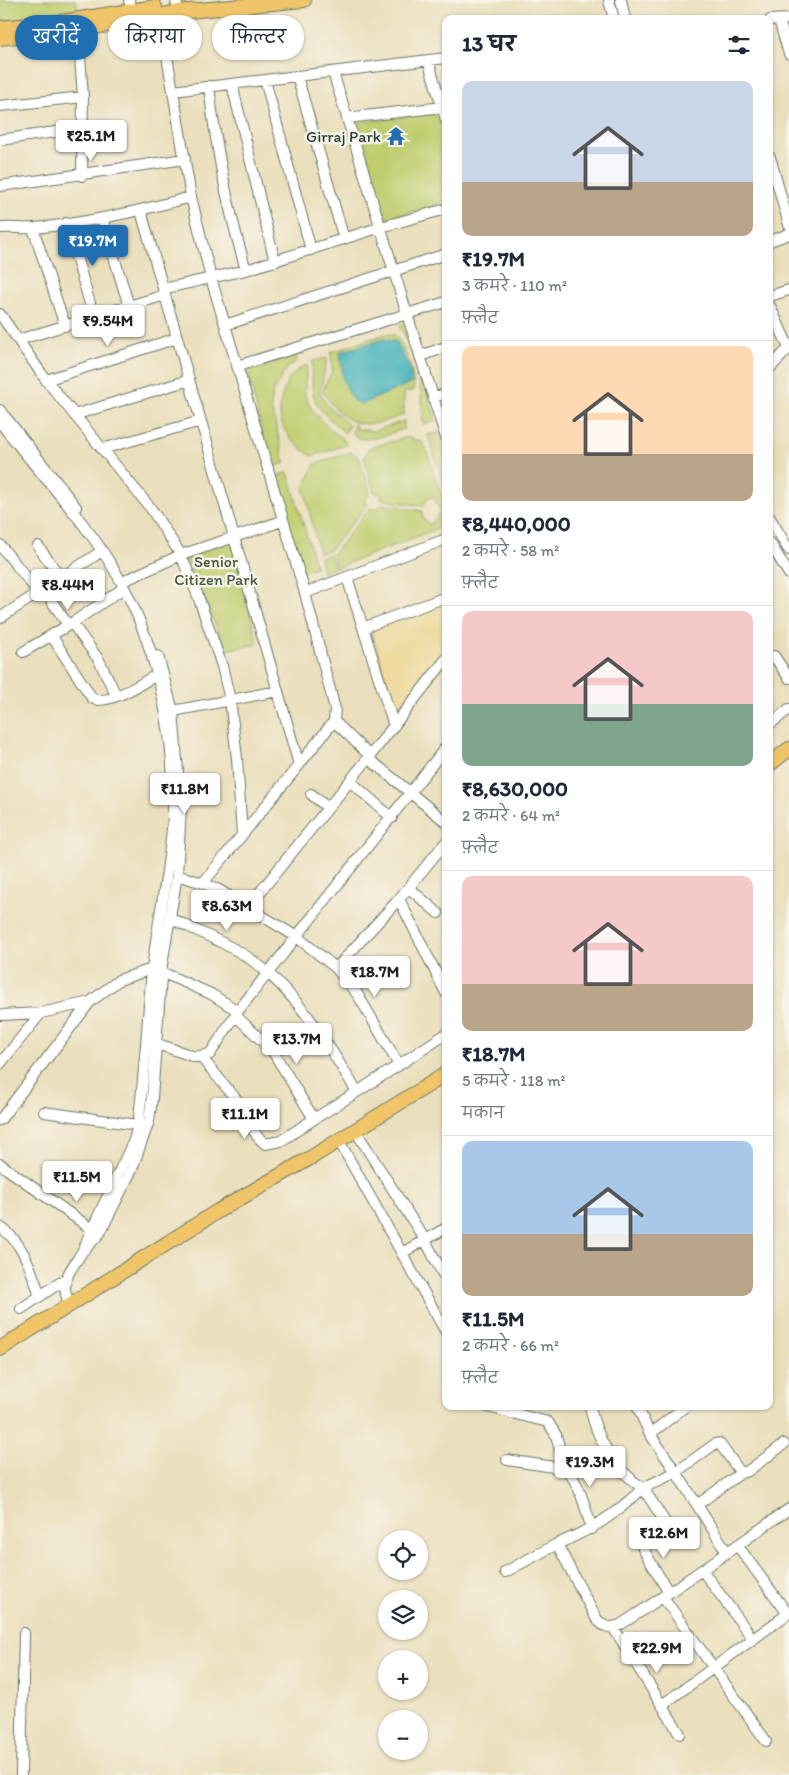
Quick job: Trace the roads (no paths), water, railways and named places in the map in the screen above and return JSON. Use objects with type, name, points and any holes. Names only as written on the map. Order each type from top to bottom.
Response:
[{"type":"main road","points":[[0,28],[151,10],[206,0]]},
{"type":"main road","points":[[177,5],[304,0]]},
{"type":"main road","points":[[98,22],[132,11]]},
{"type":"main road","points":[[0,38],[15,36]]},
{"type":"main road","points":[[773,762],[789,749]]},
{"type":"main road","points":[[0,1349],[218,1211],[339,1141],[442,1076]]},
{"type":"street","points":[[609,0],[613,15]]},
{"type":"street","points":[[621,0],[624,15]]},
{"type":"street","points":[[151,10],[173,91],[191,197],[211,278],[305,593],[335,709],[334,721],[203,883]]},
{"type":"street","points":[[779,20],[789,54]]},
{"type":"street","points":[[173,91],[442,58]]},
{"type":"street","points":[[80,60],[83,97],[82,176]]},
{"type":"street","points":[[347,118],[442,108],[428,60]]},
{"type":"street","points":[[333,72],[442,425]]},
{"type":"street","points":[[296,76],[344,239]]},
{"type":"street","points":[[265,80],[311,250]]},
{"type":"street","points":[[232,84],[275,262]]},
{"type":"street","points":[[209,86],[214,131],[228,208],[246,270]]},
{"type":"street","points":[[0,106],[83,97]]},
{"type":"street","points":[[0,140],[83,128]]},
{"type":"street","points":[[0,186],[82,176],[185,159]]},
{"type":"street","points":[[773,168],[789,225]]},
{"type":"street","points":[[0,228],[34,228],[102,218],[191,197]]},
{"type":"street","points":[[141,210],[299,765]]},
{"type":"street","points":[[18,340],[129,306],[164,292],[275,262],[381,227],[442,210]]},
{"type":"street","points":[[102,218],[129,306]]},
{"type":"street","points":[[66,223],[94,317]]},
{"type":"street","points":[[34,228],[65,326]]},
{"type":"street","points":[[773,240],[789,234]]},
{"type":"street","points":[[225,325],[442,255]]},
{"type":"street","points":[[773,295],[789,290]]},
{"type":"street","points":[[237,366],[442,303]]},
{"type":"street","points":[[773,313],[789,348],[773,365]]},
{"type":"street","points":[[0,314],[46,380],[152,510],[181,555],[211,629],[230,700],[237,758],[242,835]]},
{"type":"street","points":[[0,334],[11,330]]},
{"type":"street","points":[[46,380],[177,338]]},
{"type":"street","points":[[420,356],[442,348]]},
{"type":"street","points":[[74,415],[189,380]]},
{"type":"street","points":[[433,397],[442,395]]},
{"type":"street","points":[[0,410],[105,545],[152,638],[173,711],[181,787],[177,876],[170,918],[157,971],[157,1043],[148,1121],[142,1145],[114,1207],[100,1234],[85,1249]]},
{"type":"street","points":[[102,449],[201,421]]},
{"type":"street","points":[[0,422],[102,550],[126,584],[146,638],[156,675],[173,780],[173,808],[157,971],[146,1040],[138,1125],[131,1148],[85,1249],[67,1278],[65,1285],[69,1306]]},
{"type":"street","points":[[23,652],[70,624],[126,584],[181,555],[282,521]]},
{"type":"street","points":[[773,523],[789,550]]},
{"type":"street","points":[[305,593],[442,541]]},
{"type":"street","points":[[0,545],[42,591],[99,660],[116,695]]},
{"type":"street","points":[[38,546],[61,578]]},
{"type":"street","points":[[773,547],[787,567]]},
{"type":"street","points":[[2,614],[42,591],[102,550]]},
{"type":"street","points":[[347,577],[394,726]]},
{"type":"street","points":[[363,628],[442,598]]},
{"type":"street","points":[[51,635],[92,698],[102,702],[156,675]]},
{"type":"street","points":[[773,658],[789,678]]},
{"type":"street","points":[[248,908],[442,664]]},
{"type":"street","points":[[173,711],[278,691]]},
{"type":"street","points":[[773,722],[789,709]]},
{"type":"street","points":[[334,721],[369,757],[410,794],[442,819]]},
{"type":"street","points":[[146,1040],[191,1056],[201,1057],[214,1050],[237,1014],[442,752]]},
{"type":"street","points":[[350,781],[392,818]]},
{"type":"street","points":[[311,794],[328,808]]},
{"type":"street","points":[[336,968],[409,888],[442,847]]},
{"type":"street","points":[[177,876],[203,883],[248,908],[297,937],[336,968],[362,1001],[399,1065]]},
{"type":"street","points":[[409,888],[438,913]]},
{"type":"street","points":[[399,899],[442,975]]},
{"type":"street","points":[[170,918],[239,953],[269,974],[315,1025],[357,1092]]},
{"type":"street","points":[[0,1120],[90,1002],[119,980],[141,971],[157,971],[211,994],[237,1014],[272,1050],[314,1119]]},
{"type":"street","points":[[0,1015],[41,1013],[90,1002]]},
{"type":"street","points":[[0,1064],[41,1013]]},
{"type":"street","points":[[201,1057],[236,1099],[257,1136],[265,1144],[281,1141],[442,1037]]},
{"type":"street","points":[[44,1112],[138,1125]]},
{"type":"street","points":[[355,1130],[442,1270]]},
{"type":"street","points":[[339,1141],[442,1325]]},
{"type":"street","points":[[0,1164],[93,1230]]},
{"type":"street","points":[[0,1227],[10,1234],[21,1248],[40,1296]]},
{"type":"street","points":[[402,1253],[442,1230]]},
{"type":"street","points":[[20,1309],[67,1278]]},
{"type":"street","points":[[522,1410],[544,1420],[552,1426],[563,1460],[561,1465]]},
{"type":"street","points":[[591,1410],[595,1427],[606,1450],[629,1479],[643,1488],[670,1528],[643,1548],[666,1595],[766,1741]]},
{"type":"street","points":[[639,1410],[650,1434],[728,1552]]},
{"type":"street","points":[[650,1434],[679,1410]]},
{"type":"street","points":[[505,1572],[557,1544],[592,1530],[626,1504],[643,1488],[676,1472],[719,1443],[741,1473]]},
{"type":"street","points":[[698,1504],[741,1473],[748,1471],[784,1444]]},
{"type":"street","points":[[507,1460],[554,1467],[561,1465]]},
{"type":"street","points":[[561,1465],[567,1470],[575,1483],[592,1530]]},
{"type":"street","points":[[613,1628],[666,1595],[789,1509]]},
{"type":"street","points":[[557,1544],[596,1618],[601,1624],[613,1628],[680,1734]]},
{"type":"street","points":[[662,1705],[788,1614],[737,1546]]},
{"type":"street","points":[[702,1570],[753,1639]]},
{"type":"street","points":[[21,1775],[24,1633]]},
{"type":"water","points":[[384,339],[397,342],[410,369],[412,383],[362,404],[353,401],[343,380],[340,352]]},
{"type":"place","name":"Girraj Park","points":[[396,136]]},
{"type":"park label","name":"Senior Citizen Park","points":[[216,570]]}]
